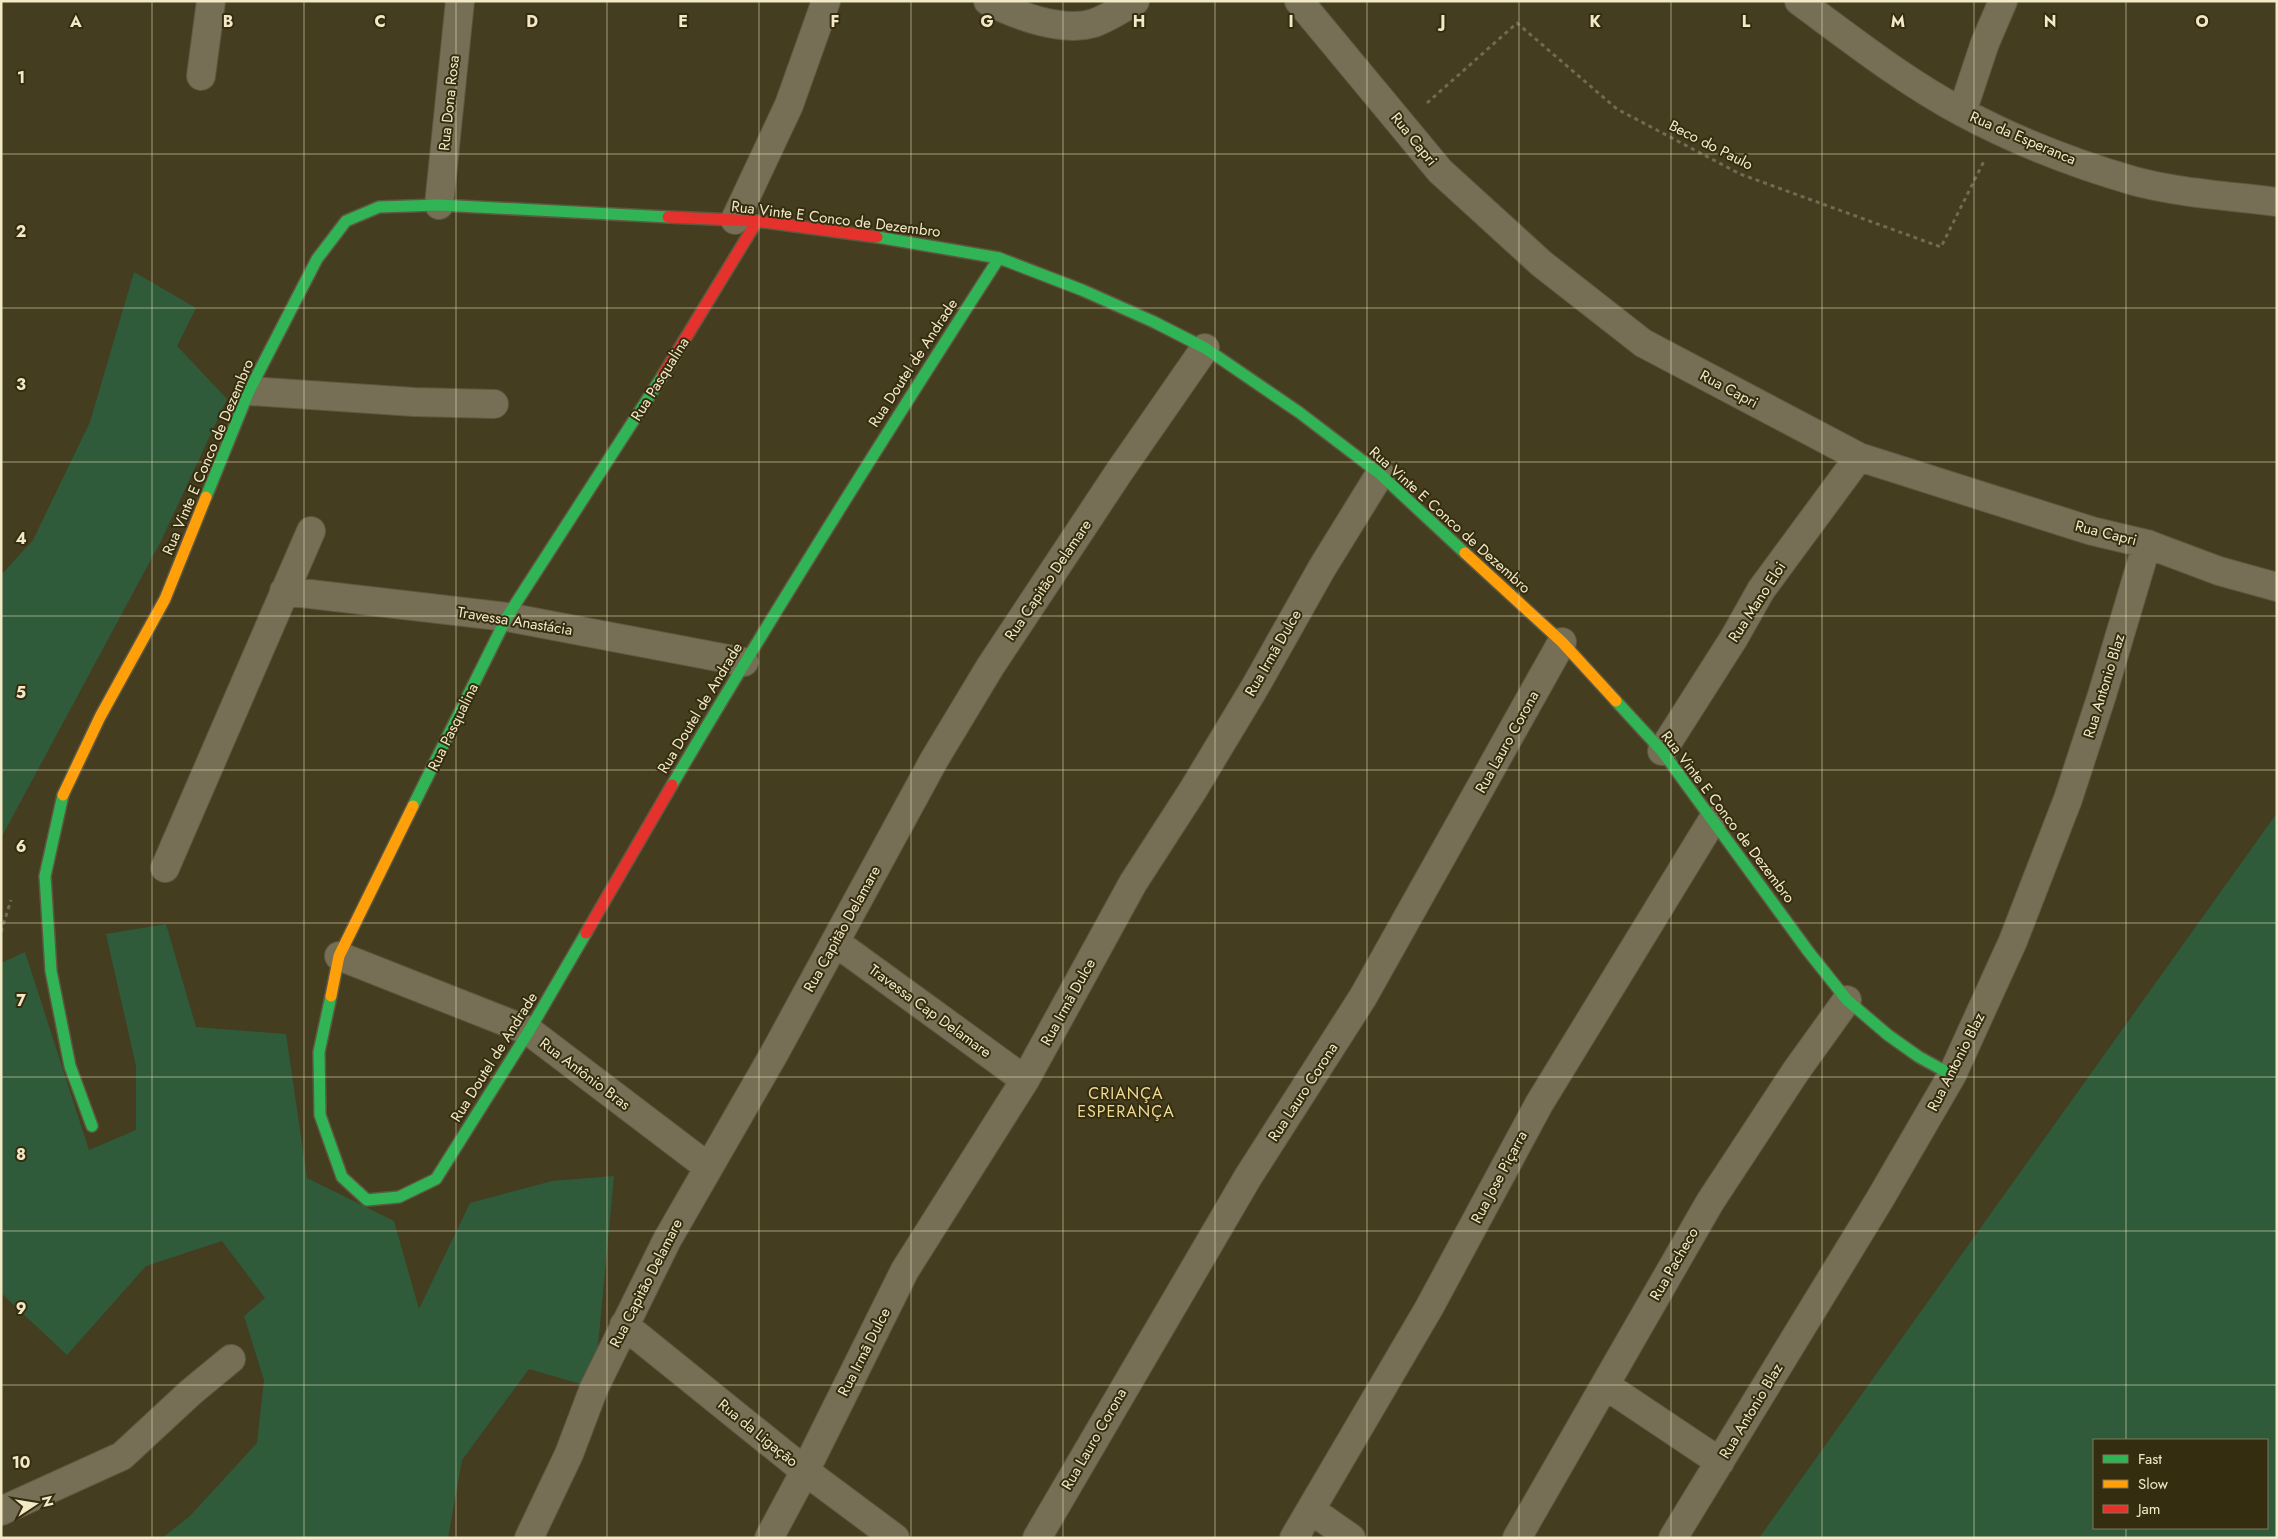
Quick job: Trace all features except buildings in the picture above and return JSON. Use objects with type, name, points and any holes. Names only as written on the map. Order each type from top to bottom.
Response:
[{"type":"street","points":[[200,76],[211,1]]},
{"type":"street","name":"Rua Dona Rosa","points":[[439,205],[460,1]]},
{"type":"street","name":"Rua Pasqualina","points":[[436,1179],[399,1198],[367,1200],[342,1177],[320,1116],[319,1052],[339,956],[507,617],[662,377],[746,221],[826,1]]},
{"type":"street","points":[[988,1],[1032,19],[1063,25],[1092,24],[1135,1]]},
{"type":"street","name":"Rua Capri","points":[[1299,1],[1440,170],[1542,264],[1643,343],[1858,457],[2092,531],[2147,544],[2219,571],[2277,587]]},
{"type":"street","name":"Rua da Esperanca","points":[[1799,1],[1875,57],[1962,112],[2052,154],[2136,181],[2207,194],[2277,202]]},
{"type":"street","points":[[1962,112],[1985,43],[2003,1]]},
{"type":"street","name":"Rua Vinte E Conco de Dezembro","points":[[92,1126],[70,1066],[52,971],[45,876],[61,800],[100,717],[165,599],[249,391],[317,259],[346,221],[380,207],[439,205],[746,221],[896,239],[999,258],[1082,290],[1154,322],[1204,348],[1300,413],[1380,474],[1562,642],[1662,751],[1808,951],[1847,1000],[1888,1035],[1920,1057],[1952,1075]]},
{"type":"street","name":"Rua Doutel de Andrade","points":[[436,1179],[529,1031],[744,662],[874,451],[999,258]]},
{"type":"street","name":"Rua Capitão Delamare","points":[[529,1538],[569,1454],[594,1388],[667,1240],[835,942],[934,760],[990,667],[1204,348]]},
{"type":"street","points":[[249,391],[414,402],[494,404]]},
{"type":"street","name":"Rua Mano Eloi","points":[[1662,751],[1734,638],[1762,590],[1858,457]]},
{"type":"street","name":"Rua Irmã Dulce","points":[[769,1538],[805,1471],[906,1270],[1025,1080],[1133,883],[1214,756],[1322,568],[1380,474]]},
{"type":"street","points":[[165,868],[311,531]]},
{"type":"street","name":"Rua Antonio Blaz","points":[[1672,1538],[1880,1199],[1952,1075],[2013,941],[2068,799],[2102,695],[2147,544]]},
{"type":"street","name":"Travessa Anastácia","points":[[284,590],[507,617],[744,662]]},
{"type":"street","name":"Rua Lauro Corona","points":[[1037,1538],[1248,1177],[1363,997],[1562,642]]},
{"type":"street","name":"Rua Jose Piçarra","points":[[1294,1538],[1428,1308],[1539,1104],[1712,821]]},
{"type":"street","name":"Travessa Cap Delamare","points":[[835,942],[1025,1080]]},
{"type":"street","name":"Rua Antônio Bras","points":[[339,956],[529,1031],[708,1167]]},
{"type":"street","name":"Rua Pacheco","points":[[1517,1538],[1710,1202],[1796,1071],[1847,1000]]},
{"type":"street","name":"Rua da Ligação","points":[[624,1325],[805,1471],[895,1538]]},
{"type":"street","points":[[1,1511],[122,1456],[190,1392],[231,1359]]},
{"type":"street","points":[[1605,1385],[1720,1462]]},
{"type":"street","points":[[1311,1510],[1351,1538]]},
{"type":"path","name":"Beco do Paulo","points":[[1403,124],[1518,23],[1617,109],[1740,174],[1941,247],[2000,129]]},
{"type":"green space","points":[[134,272],[196,308],[177,346],[227,399],[161,541],[1,838],[1,575],[33,540],[90,422]]},
{"type":"green space","points":[[2277,813],[2277,1538],[1759,1538]]},
{"type":"green space","points":[[166,924],[196,1027],[286,1034],[307,1178],[394,1221],[419,1309],[470,1203],[552,1181],[614,1176],[594,1388],[529,1369],[462,1460],[448,1538],[162,1538],[190,1516],[257,1443],[264,1380],[244,1316],[265,1298],[222,1241],[146,1266],[67,1355],[1,1293],[1,963],[25,952],[89,1150],[136,1130],[136,1066],[106,934]]},
{"type":"traffic: fast","points":[[206,497],[249,391],[317,259],[346,221],[379,207],[439,205],[668,217]]},
{"type":"traffic: fast","points":[[877,237],[999,258],[1082,290],[1154,322],[1205,348],[1300,413],[1380,474],[1465,553]]},
{"type":"traffic: fast","points":[[672,785],[833,520],[999,258]]},
{"type":"traffic: fast","points":[[413,806],[507,617],[663,375]]},
{"type":"traffic: fast","points":[[1616,701],[1662,751],[1808,951],[1847,1000],[1888,1035],[1919,1057],[1952,1075]]},
{"type":"traffic: fast","points":[[63,795],[45,876],[51,971],[70,1066],[92,1126]]},
{"type":"traffic: fast","points":[[331,996],[319,1052],[320,1115],[342,1177],[367,1200],[399,1197],[436,1179],[529,1031],[586,933]]},
{"type":"traffic: slow","points":[[63,795],[100,717],[165,599],[206,497]]},
{"type":"traffic: slow","points":[[1465,553],[1562,642],[1616,701]]},
{"type":"traffic: slow","points":[[331,996],[339,956],[413,806]]},
{"type":"traffic: jam","points":[[668,217],[757,221],[877,237]]},
{"type":"traffic: jam","points":[[663,375],[757,221]]},
{"type":"traffic: jam","points":[[586,933],[672,785]]},
{"type":"district","name":"CRIANÇA ESPERANÇA","points":[[1126,1102]]}]
